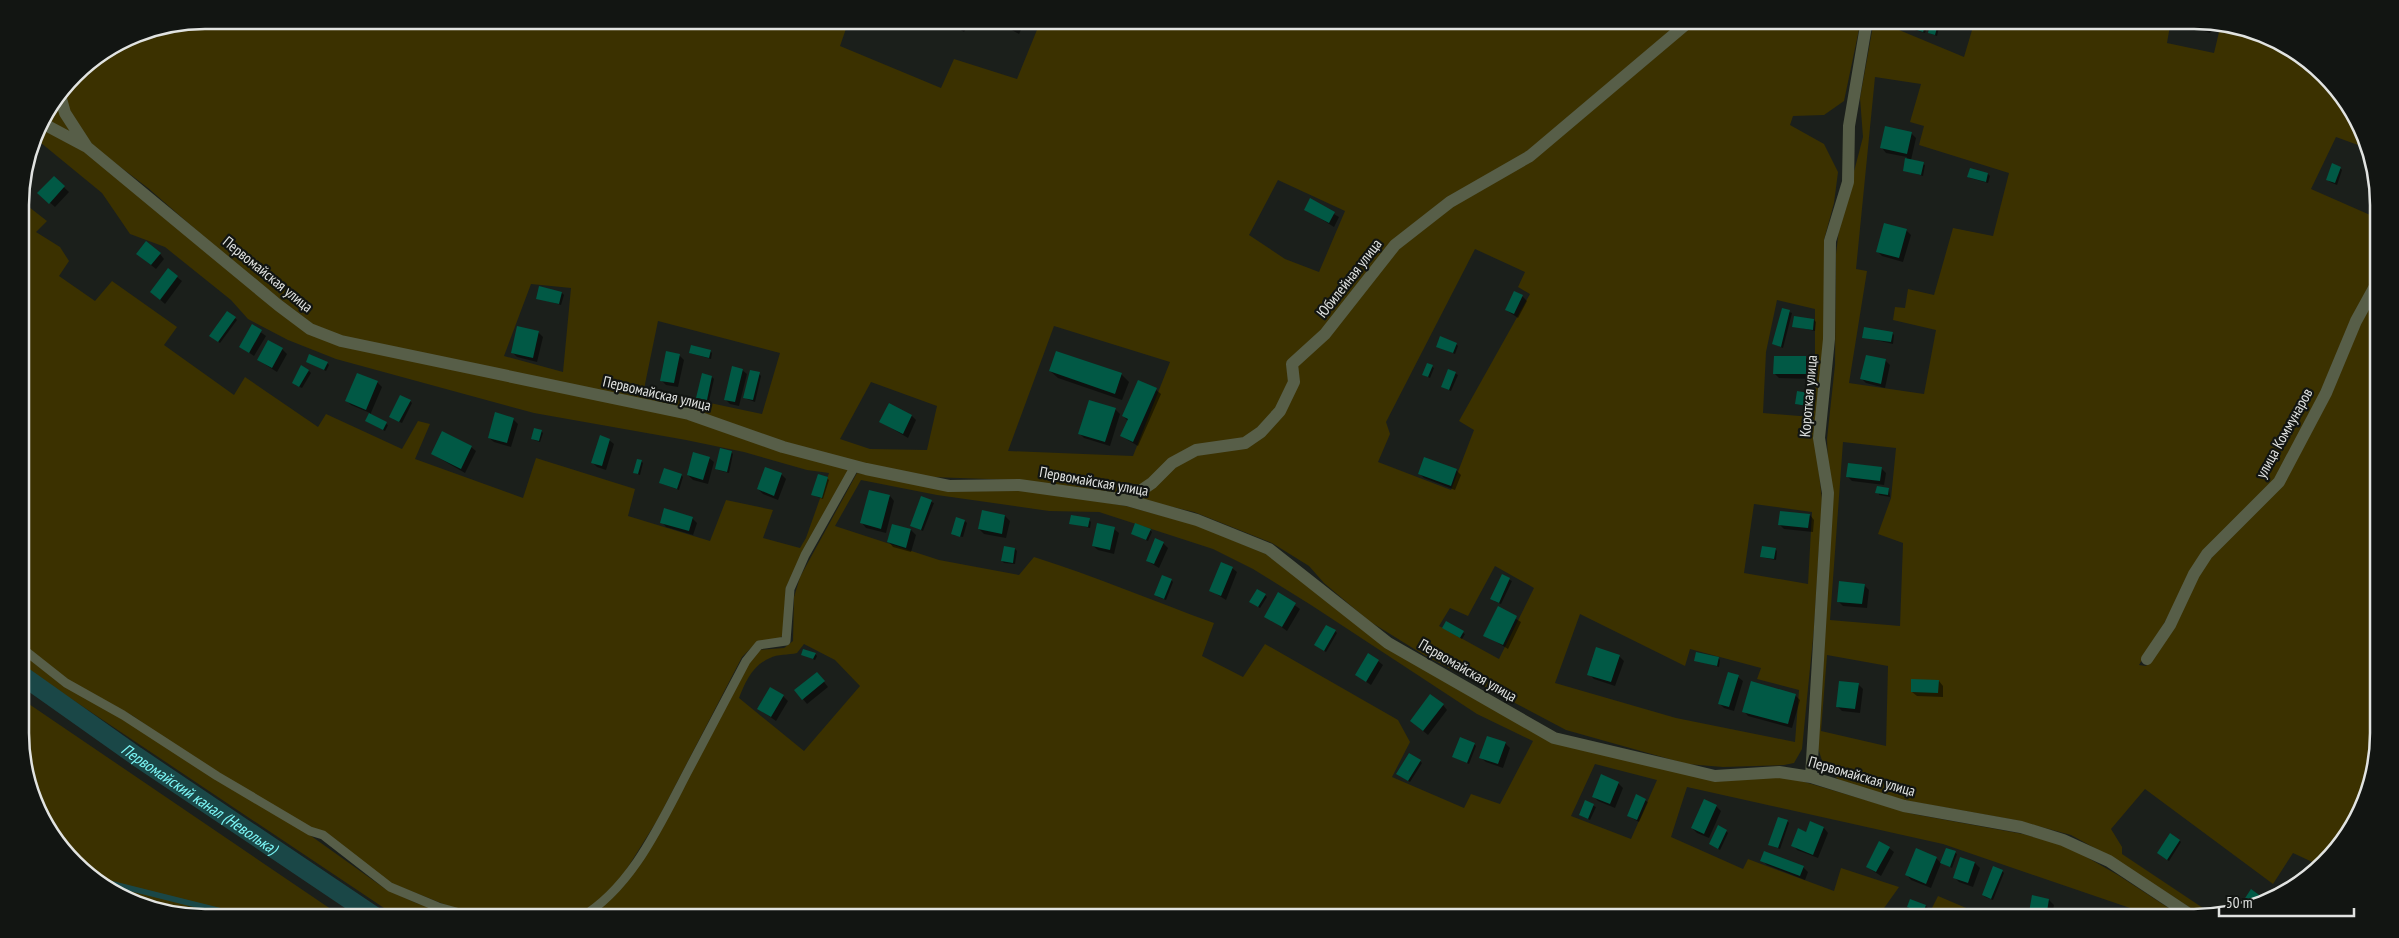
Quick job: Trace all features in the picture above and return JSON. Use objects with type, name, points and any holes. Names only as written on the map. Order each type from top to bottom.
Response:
[{"type":"street","name":"Юбилейная улица","points":[[1127,500],[1152,483],[1172,463],[1196,450],[1245,444],[1261,432],[1280,411],[1294,382],[1292,364],[1325,334],[1395,245],[1450,202],[1530,156],[1680,29]]},
{"type":"street","name":"Короткая улица","points":[[1810,777],[1828,493],[1819,438],[1829,339],[1830,241],[1848,182],[1849,126],[1865,29]]},
{"type":"street","points":[[62,102],[65,113],[88,147]]},
{"type":"street","name":"Первомайская улица","points":[[48,126],[88,147],[310,329],[341,341],[689,414],[783,447],[855,466],[948,486],[1019,485],[1127,500],[1197,520],[1269,549],[1388,643],[1554,738],[1715,776],[1779,772],[1810,777],[1904,806],[2021,827],[2063,840],[2109,861],[2181,909]]},
{"type":"street","name":"улица Коммунаров","points":[[2147,659],[2170,625],[2194,574],[2207,554],[2279,482],[2326,393],[2356,321],[2370,296]]},
{"type":"lane","points":[[595,909],[625,878],[661,822],[746,661],[759,644],[786,641],[790,589],[805,555],[855,466]]},
{"type":"lane","points":[[29,654],[66,683],[124,715],[217,776],[310,831],[323,835],[390,887],[448,909]]},
{"type":"shaded area","points":[[193,29],[846,29],[840,46],[941,88],[954,59],[1017,79],[1037,29],[1859,29],[1844,101],[1824,115],[1793,116],[1790,125],[1824,144],[1838,172],[1834,203],[1824,240],[1825,340],[1815,437],[1822,500],[1814,628],[1802,749],[1794,763],[1723,767],[1687,764],[1566,730],[1424,655],[1369,621],[1324,583],[1309,566],[1272,543],[1194,512],[1125,496],[1016,480],[931,477],[866,464],[783,442],[340,336],[312,324],[241,269],[148,188],[94,147],[72,117],[65,98],[80,80],[107,58],[148,38],[170,32]],"holes":[[[1278,180],[1345,211],[1319,272],[1285,259],[1249,235]],[[1475,249],[1525,272],[1518,287],[1530,294],[1459,421],[1474,430],[1451,490],[1378,462],[1390,434],[1386,422]],[[531,284],[571,288],[563,372],[504,356]],[[1777,300],[1815,309],[1815,394],[1812,417],[1763,413],[1766,352]],[[658,321],[780,353],[762,414],[644,389]],[[1054,326],[1170,362],[1133,456],[1008,451]],[[871,382],[937,406],[927,450],[870,449],[840,439]],[[1754,504],[1812,512],[1808,584],[1744,573]],[[1495,566],[1534,588],[1499,659],[1439,626],[1450,608],[1468,616]],[[1580,614],[1685,666],[1690,649],[1761,668],[1757,679],[1799,690],[1795,742],[1676,718],[1555,683]]]},
{"type":"shaded area","points":[[1872,29],[1897,29],[1964,57],[1972,29],[2169,29],[2167,43],[2214,53],[2219,30],[2262,42],[2292,58],[2319,80],[2341,107],[2360,146],[2336,137],[2311,189],[2370,215],[2370,292],[2324,391],[2277,481],[2206,553],[2139,665],[2146,666],[2154,656],[2202,568],[2282,482],[2370,302],[2369,756],[2361,790],[2347,821],[2327,849],[2314,863],[2293,853],[2273,884],[2145,789],[2111,829],[2122,847],[2122,854],[2204,909],[2192,909],[2118,861],[2071,835],[2015,820],[1897,799],[1839,780],[1824,767],[1818,748],[1828,464],[1827,439],[1835,365],[1836,254],[1839,229],[1863,137],[1860,98]],"holes":[[[1875,77],[1921,84],[1910,122],[1924,126],[1919,145],[2009,173],[1993,236],[1953,228],[1934,295],[1908,289],[1905,308],[1895,307],[1893,320],[1936,330],[1924,394],[1849,383],[1867,271],[1856,269]],[[1843,442],[1896,448],[1891,498],[1878,534],[1903,543],[1900,626],[1830,620]],[[1827,655],[1888,666],[1886,746],[1821,731]]]},
{"type":"shaded area","points":[[59,105],[75,137],[49,123]]},
{"type":"shaded area","points":[[46,129],[90,155],[309,332],[688,418],[849,470],[786,587],[783,635],[778,640],[753,646],[742,657],[658,819],[623,875],[608,892],[588,909],[460,909],[393,884],[313,829],[197,760],[133,716],[70,681],[29,650],[29,207],[47,221],[36,232],[60,247],[69,261],[59,276],[95,301],[112,281],[177,327],[164,345],[234,395],[245,377],[318,427],[326,414],[402,449],[418,421],[430,424],[415,459],[523,498],[536,458],[635,489],[628,516],[710,541],[726,500],[773,510],[763,538],[800,548],[806,538],[829,473],[807,470],[744,452],[686,440],[534,413],[336,359],[288,340],[248,319],[231,300],[165,247],[130,234],[102,193],[40,142]]},
{"type":"shaded area","points":[[857,473],[892,478],[1019,488],[1126,506],[1196,525],[1266,554],[1386,644],[1551,741],[1722,781],[1781,775],[1913,814],[2023,834],[2067,846],[2118,875],[2170,909],[2133,909],[1943,844],[1687,787],[1671,837],[1743,869],[1748,859],[1834,891],[1841,868],[1899,887],[1883,909],[598,909],[618,891],[747,665],[758,650],[784,648],[793,641],[794,597],[800,577]],"holes":[[[861,480],[937,495],[1049,511],[1099,512],[1213,549],[1253,569],[1311,605],[1477,714],[1533,741],[1500,804],[1471,794],[1464,808],[1392,777],[1410,742],[1398,720],[1265,644],[1243,677],[1202,656],[1214,623],[1102,580],[1034,557],[1019,575],[939,560],[835,526]],[[804,644],[835,660],[860,686],[804,751],[739,698],[747,680],[759,665],[773,657],[797,653]],[[1595,764],[1657,780],[1631,839],[1571,816]]]},
{"type":"shaded area","points":[[29,657],[122,719],[307,833],[384,888],[416,903],[435,909],[386,909],[29,670]]},
{"type":"shaded area","points":[[29,704],[331,909],[182,908],[137,896],[107,880],[72,849],[58,831],[42,801],[30,756]]},
{"type":"shaded area","points":[[1938,896],[1969,909],[1932,909]]},
{"type":"building","points":[[1929,29],[1937,29],[1935,35],[1928,33]]},
{"type":"building","points":[[1885,126],[1912,132],[1907,154],[1880,148]]},
{"type":"building","points":[[1905,158],[1924,162],[1921,175],[1903,171]]},
{"type":"building","points":[[2332,163],[2341,167],[2335,183],[2326,180]]},
{"type":"building","points":[[1970,168],[1988,173],[1986,182],[1967,177]]},
{"type":"building","points":[[54,176],[65,186],[49,204],[37,193]]},
{"type":"building","points":[[1310,198],[1335,212],[1329,223],[1304,210]]},
{"type":"building","points":[[1884,223],[1907,229],[1899,258],[1876,252]]},
{"type":"building","points":[[146,241],[161,253],[151,265],[136,254]]},
{"type":"building","points":[[168,268],[178,276],[160,300],[150,292]]},
{"type":"building","points":[[539,286],[562,292],[559,304],[536,299]]},
{"type":"building","points":[[1514,291],[1523,295],[1514,314],[1505,310]]},
{"type":"building","points":[[1782,308],[1790,310],[1781,347],[1772,344]]},
{"type":"building","points":[[227,311],[236,317],[218,342],[209,336]]},
{"type":"building","points":[[1794,316],[1814,319],[1813,330],[1792,327]]},
{"type":"building","points":[[252,324],[262,330],[249,353],[239,347]]},
{"type":"building","points":[[517,326],[539,331],[533,358],[511,353]]},
{"type":"building","points":[[1864,327],[1893,332],[1891,342],[1862,338]]},
{"type":"building","points":[[1440,336],[1457,343],[1453,353],[1436,347]]},
{"type":"building","points":[[268,340],[283,348],[272,368],[257,360]]},
{"type":"building","points":[[691,345],[711,350],[709,358],[689,353]]},
{"type":"building","points":[[666,351],[680,354],[674,383],[660,381]]},
{"type":"building","points":[[1056,351],[1122,373],[1115,394],[1049,371]]},
{"type":"building","points":[[309,354],[328,362],[324,370],[306,362]]},
{"type":"building","points":[[1866,355],[1886,359],[1881,384],[1860,379]]},
{"type":"building","points":[[1774,356],[1806,356],[1806,374],[1773,374]]},
{"type":"building","points":[[1427,363],[1433,365],[1428,377],[1422,375]]},
{"type":"building","points":[[301,365],[309,370],[299,387],[292,383]]},
{"type":"building","points":[[732,366],[743,369],[735,402],[724,400]]},
{"type":"building","points":[[1448,369],[1456,372],[1449,390],[1441,387]]},
{"type":"building","points":[[750,370],[760,372],[753,400],[743,398]]},
{"type":"building","points":[[357,373],[378,381],[366,410],[345,401]]},
{"type":"building","points":[[702,373],[712,376],[707,400],[696,398]]},
{"type":"building","points":[[1138,380],[1157,388],[1133,442],[1120,436],[1128,419],[1122,416]]},
{"type":"building","points":[[1797,391],[1815,394],[1813,407],[1795,404]]},
{"type":"building","points":[[400,395],[411,400],[399,422],[389,417]]},
{"type":"building","points":[[1089,400],[1116,408],[1105,442],[1078,434]]},
{"type":"building","points":[[889,403],[912,415],[903,434],[879,422]]},
{"type":"building","points":[[495,412],[514,418],[507,443],[488,438]]},
{"type":"building","points":[[369,413],[387,422],[383,430],[365,421]]},
{"type":"building","points":[[534,428],[542,430],[539,441],[531,439]]},
{"type":"building","points":[[442,431],[472,446],[461,469],[431,454]]},
{"type":"building","points":[[600,435],[610,439],[602,466],[591,463]]},
{"type":"building","points":[[720,448],[732,451],[727,472],[715,469]]},
{"type":"building","points":[[693,452],[710,457],[703,480],[687,475]]},
{"type":"building","points":[[1424,457],[1457,469],[1451,486],[1418,474]]},
{"type":"building","points":[[637,459],[642,460],[638,474],[633,473]]},
{"type":"building","points":[[1848,463],[1882,467],[1880,481],[1846,477]]},
{"type":"building","points":[[765,467],[782,473],[774,496],[757,489]]},
{"type":"building","points":[[664,468],[682,474],[677,489],[659,483]]},
{"type":"building","points":[[818,474],[828,477],[822,498],[811,495]]},
{"type":"building","points":[[1877,486],[1889,488],[1888,495],[1875,493]]},
{"type":"building","points":[[869,490],[890,495],[881,529],[860,523]]},
{"type":"building","points":[[921,496],[932,500],[921,530],[910,526]]},
{"type":"building","points":[[664,508],[693,517],[689,531],[660,523]]},
{"type":"building","points":[[982,510],[1005,515],[1002,534],[978,529]]},
{"type":"building","points":[[1780,511],[1810,514],[1808,528],[1778,525]]},
{"type":"building","points":[[1071,515],[1090,518],[1088,527],[1069,524]]},
{"type":"building","points":[[956,517],[965,520],[960,537],[951,534]]},
{"type":"building","points":[[1097,523],[1115,527],[1110,550],[1092,546]]},
{"type":"building","points":[[1135,523],[1151,529],[1146,540],[1131,534]]},
{"type":"building","points":[[892,524],[911,529],[906,548],[887,542]]},
{"type":"building","points":[[1155,538],[1164,542],[1154,564],[1146,561]]},
{"type":"building","points":[[1004,546],[1015,548],[1013,563],[1001,561]]},
{"type":"building","points":[[1762,546],[1776,548],[1774,559],[1760,557]]},
{"type":"building","points":[[1221,562],[1233,567],[1221,596],[1209,591]]},
{"type":"building","points":[[1502,574],[1510,578],[1499,603],[1490,599]]},
{"type":"building","points":[[1162,575],[1172,579],[1164,599],[1154,595]]},
{"type":"building","points":[[1839,581],[1865,584],[1862,604],[1837,602]]},
{"type":"building","points":[[1257,589],[1266,594],[1258,607],[1249,602]]},
{"type":"building","points":[[1278,592],[1296,603],[1282,627],[1264,617]]},
{"type":"building","points":[[1498,606],[1517,616],[1503,645],[1483,636]]},
{"type":"building","points":[[1446,621],[1464,631],[1460,638],[1442,628]]},
{"type":"building","points":[[1326,625],[1336,630],[1324,651],[1314,645]]},
{"type":"building","points":[[1596,647],[1620,655],[1611,682],[1587,675]]},
{"type":"building","points":[[803,649],[816,653],[813,659],[801,655]]},
{"type":"building","points":[[1696,652],[1719,657],[1717,666],[1694,661]]},
{"type":"building","points":[[1368,653],[1379,660],[1366,682],[1355,675]]},
{"type":"building","points":[[817,672],[825,681],[802,700],[794,690]]},
{"type":"building","points":[[1728,672],[1739,675],[1729,707],[1718,704]]},
{"type":"building","points":[[1911,679],[1939,680],[1938,693],[1911,692]]},
{"type":"building","points":[[1751,681],[1796,694],[1788,724],[1742,712]]},
{"type":"building","points":[[1839,681],[1859,683],[1855,709],[1836,707]]},
{"type":"building","points":[[770,687],[784,695],[771,717],[757,709]]},
{"type":"building","points":[[1430,694],[1444,704],[1423,731],[1410,721]]},
{"type":"building","points":[[1487,736],[1506,742],[1498,764],[1479,758]]},
{"type":"building","points":[[1460,737],[1475,743],[1467,763],[1452,757]]},
{"type":"building","points":[[1409,753],[1421,760],[1408,781],[1396,774]]},
{"type":"building","points":[[1601,774],[1619,782],[1610,804],[1592,797]]},
{"type":"building","points":[[1636,794],[1646,799],[1637,820],[1627,816]]},
{"type":"building","points":[[1704,799],[1717,805],[1704,834],[1691,828]]},
{"type":"building","points":[[1585,800],[1594,804],[1588,819],[1579,815]]},
{"type":"building","points":[[1778,817],[1788,820],[1778,848],[1768,845]]},
{"type":"building","points":[[1810,821],[1824,827],[1813,855],[1791,846],[1798,828],[1806,832]]},
{"type":"building","points":[[1718,825],[1727,830],[1718,849],[1709,844]]},
{"type":"building","points":[[2170,833],[2180,840],[2167,860],[2157,853]]},
{"type":"building","points":[[1879,841],[1890,847],[1876,872],[1866,867]]},
{"type":"building","points":[[1916,848],[1937,857],[1926,884],[1905,875]]},
{"type":"building","points":[[1946,848],[1956,851],[1950,867],[1940,863]]},
{"type":"building","points":[[1764,851],[1804,866],[1800,876],[1760,861]]},
{"type":"building","points":[[1960,857],[1975,862],[1968,883],[1953,878]]},
{"type":"building","points":[[1993,866],[2003,870],[1991,899],[1982,895]]},
{"type":"building","points":[[2251,889],[2261,896],[2251,900],[2242,902]]},
{"type":"building","points":[[2032,895],[2049,899],[2047,909],[2030,909]]},
{"type":"building","points":[[1910,899],[1926,905],[1924,909],[1907,907]]},
{"type":"waterway","name":"Первомайский канал (Неволька)","points":[[29,680],[136,756],[364,909]]},
{"type":"waterway","points":[[114,884],[213,909]]}]
